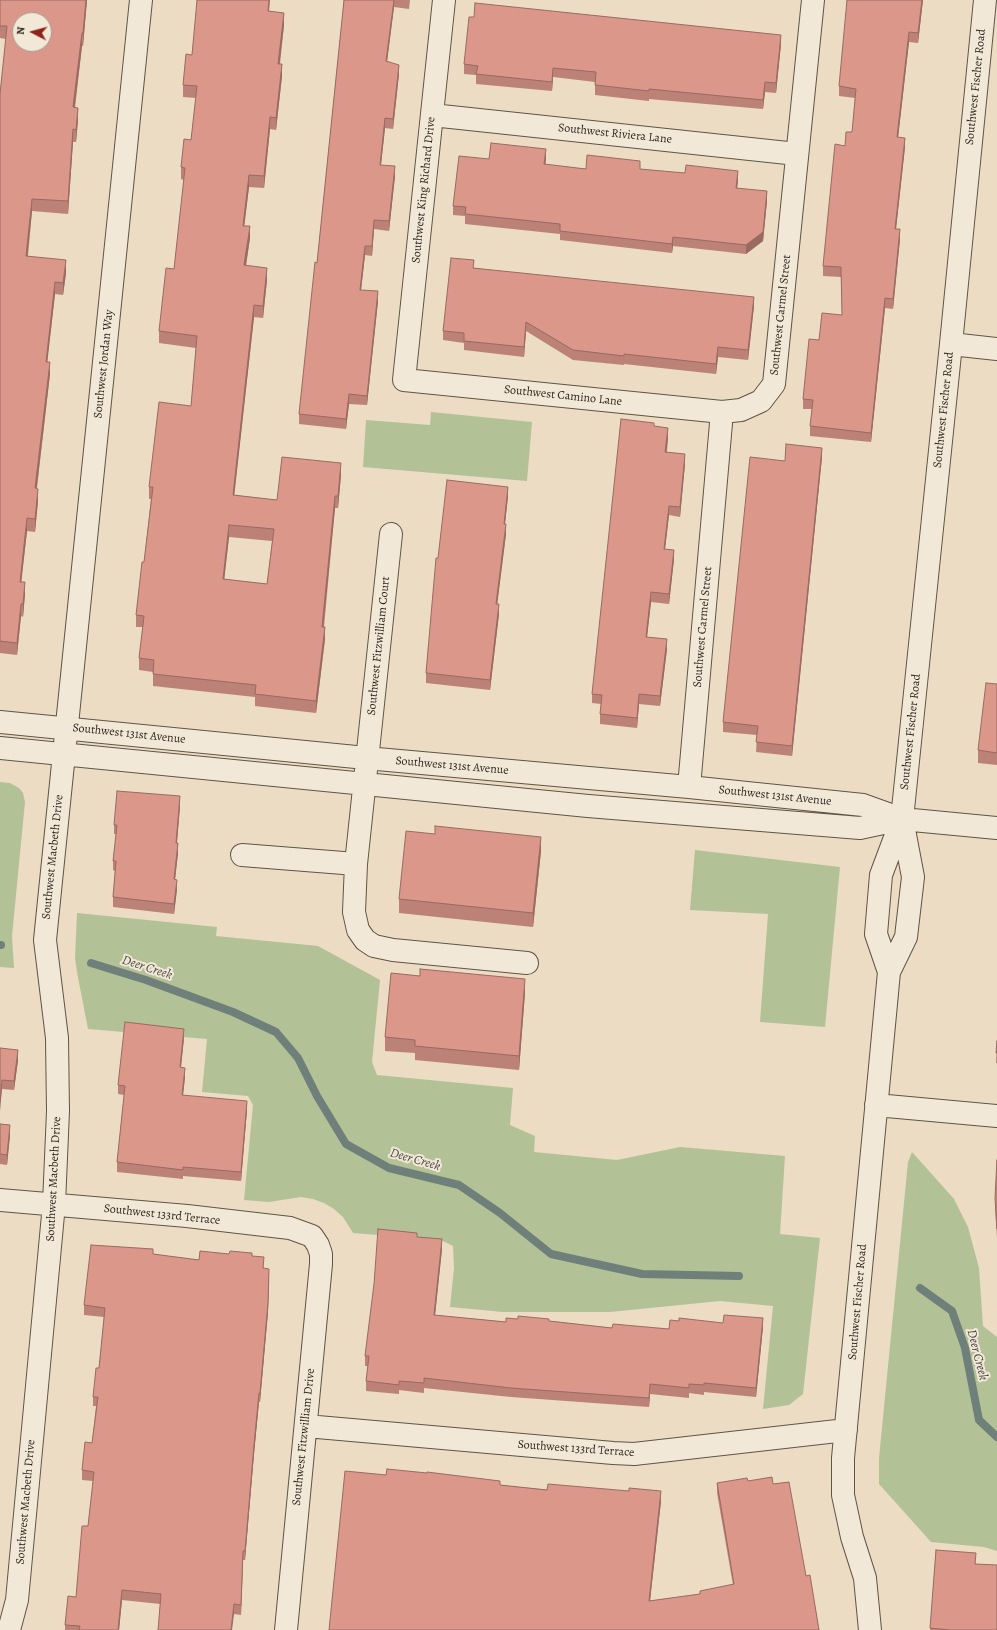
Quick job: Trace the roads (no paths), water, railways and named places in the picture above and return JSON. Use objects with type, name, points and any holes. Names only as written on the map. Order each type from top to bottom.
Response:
[{"type":"street","name":"Southwest Jordan Way","points":[[67,728],[140,0]]},
{"type":"street","name":"Southwest King Richard Drive","points":[[404,380],[444,0]]},
{"type":"street","name":"Southwest Carmel Street","points":[[689,787],[722,412],[741,410],[761,400],[774,384],[813,0]]},
{"type":"street","name":"Southwest Fischer Road","points":[[889,972],[876,934],[881,875],[902,819],[985,0]]},
{"type":"street","name":"Southwest Riviera Lane","points":[[432,115],[797,154]]},
{"type":"street","points":[[951,344],[997,349]]},
{"type":"street","name":"Southwest Camino Lane","points":[[404,380],[722,412]]},
{"type":"street","name":"Southwest Fitzwilliam Court","points":[[391,534],[366,758],[356,864],[354,912],[358,930],[365,940],[374,946],[392,950],[527,963]]},
{"type":"street","name":"Southwest 131st Avenue","points":[[0,722],[366,758],[689,787],[863,805],[902,819],[997,828]]},
{"type":"street","name":"Southwest Macbeth Drive","points":[[9,1630],[17,1600],[54,1204],[58,1111],[57,1038],[45,940],[67,728]]},
{"type":"street","name":"Southwest 131st Avenue","points":[[0,748],[588,806],[860,828],[902,819]]},
{"type":"street","name":"Southwest Fischer Road","points":[[870,1630],[865,1578],[852,1537],[843,1494],[843,1458],[889,972],[906,937],[913,877],[902,819]]},
{"type":"street","points":[[242,855],[356,864]]},
{"type":"street","points":[[876,1105],[997,1116]]},
{"type":"street","name":"Southwest 133rd Terrace","points":[[0,1200],[187,1216],[290,1228],[312,1236],[318,1245]]},
{"type":"street","name":"Southwest Fitzwilliam Drive","points":[[286,1630],[321,1264],[321,1254],[318,1245]]},
{"type":"street","name":"Southwest 133rd Terrace","points":[[306,1426],[634,1454],[846,1430]]},
{"type":"waterway","name":"Deer Creek","points":[[91,963],[146,980],[233,1012],[276,1032],[298,1058],[317,1096],[346,1144],[389,1168],[459,1185],[500,1213],[551,1254],[642,1274],[739,1276]]},
{"type":"waterway","name":"Deer Creek","points":[[920,1288],[952,1311],[965,1348],[979,1420],[997,1437]]}]
